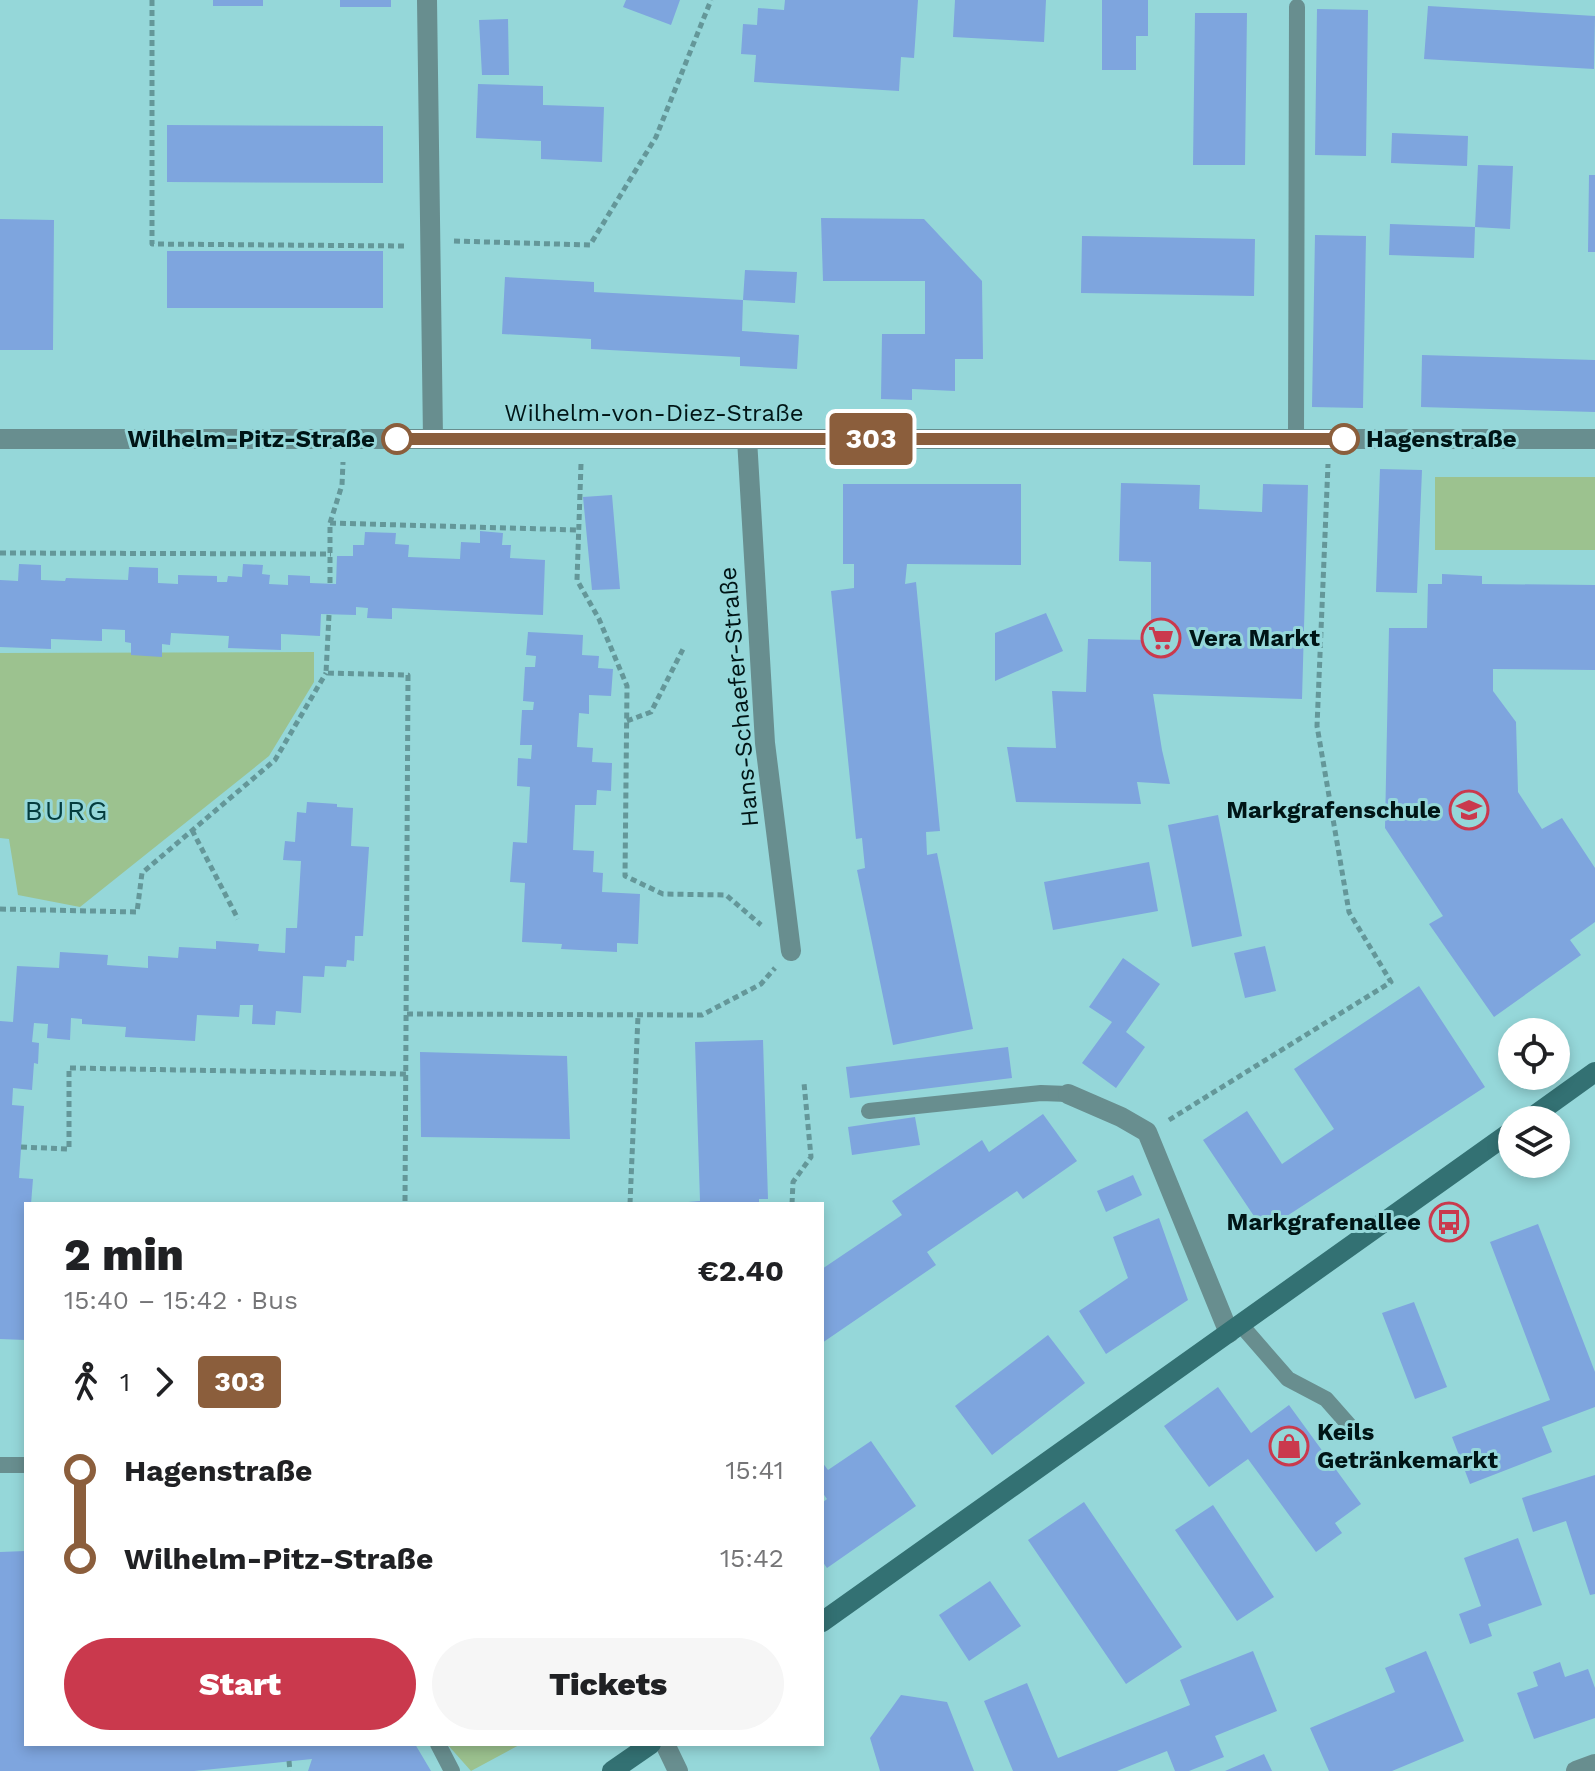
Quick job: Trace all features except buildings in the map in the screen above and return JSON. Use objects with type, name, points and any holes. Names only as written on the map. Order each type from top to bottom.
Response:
[{"type":"street","points":[[427,0],[433,438]]},
{"type":"street","name":"Wilhelm-von-Diez-Straße","points":[[0,439],[1595,439]]},
{"type":"street","name":"Hans-Schaefer-Straße","points":[[747,439],[765,743],[791,951]]},
{"type":"street","points":[[1548,1106],[1595,1072]]},
{"type":"street","points":[[1068,1094],[1147,1132],[1235,1329]]},
{"type":"street","points":[[824,1621],[1498,1141]]},
{"type":"street","points":[[612,1771],[648,1746]]},
{"type":"street","points":[[666,1746],[678,1771]]},
{"type":"street","points":[[1576,1771],[1595,1764]]},
{"type":"lane","points":[[1296,440],[1297,7]]},
{"type":"lane","points":[[869,1111],[1041,1093],[1068,1094]]},
{"type":"lane","points":[[1235,1329],[1288,1379],[1326,1399],[1356,1433]]},
{"type":"lane","points":[[0,1465],[24,1465]]},
{"type":"lane","points":[[439,1746],[452,1771]]},
{"type":"path","points":[[152,0],[152,244],[590,245],[656,137],[711,0]]},
{"type":"path","points":[[407,1014],[702,1015],[761,984],[791,951],[726,895],[663,894],[625,876],[627,686],[599,619],[577,580],[578,488],[584,438]]},
{"type":"path","points":[[1147,1132],[1391,982],[1349,912],[1317,726],[1329,439]]},
{"type":"path","points":[[330,583],[330,523],[342,485],[344,440]]},
{"type":"path","points":[[330,523],[579,530]]},
{"type":"path","points":[[0,553],[331,554]]},
{"type":"path","points":[[0,909],[137,912],[142,873],[275,760],[326,673],[329,615]]},
{"type":"path","points":[[627,721],[651,712],[683,649]]},
{"type":"path","points":[[326,673],[408,675],[405,1202]]},
{"type":"path","points":[[192,830],[238,919]]},
{"type":"path","points":[[630,1202],[638,1016]]},
{"type":"path","points":[[21,1147],[69,1149],[69,1068],[406,1074]]},
{"type":"path","points":[[792,1202],[793,1182],[811,1157],[804,1083]]},
{"type":"path","points":[[289,1761],[290,1771]]},
{"type":"green space","points":[[1435,477],[1595,477],[1595,550],[1435,550]]},
{"type":"green space","points":[[314,652],[314,682],[269,756],[80,907],[18,895],[9,839],[0,838],[0,653]]},
{"type":"green space","points":[[449,1746],[517,1746],[471,1771]]},
{"type":"bus line","name":"303","points":[[397,439],[1344,439]]},
{"type":"place","name":"Wilhelm-Pitz-Straße","points":[[397,439]]},
{"type":"place","name":"Hagenstraße","points":[[1344,439]]},
{"type":"place","name":"Vera Markt","points":[[1161,638]]},
{"type":"place","name":"Markgrafenschule","points":[[1469,810]]},
{"type":"place","name":"Markgrafenallee","points":[[1449,1222]]},
{"type":"place","name":"Keils Getränkemarkt","points":[[1289,1446]]},
{"type":"district","name":"BURG","points":[[67,810]]}]
